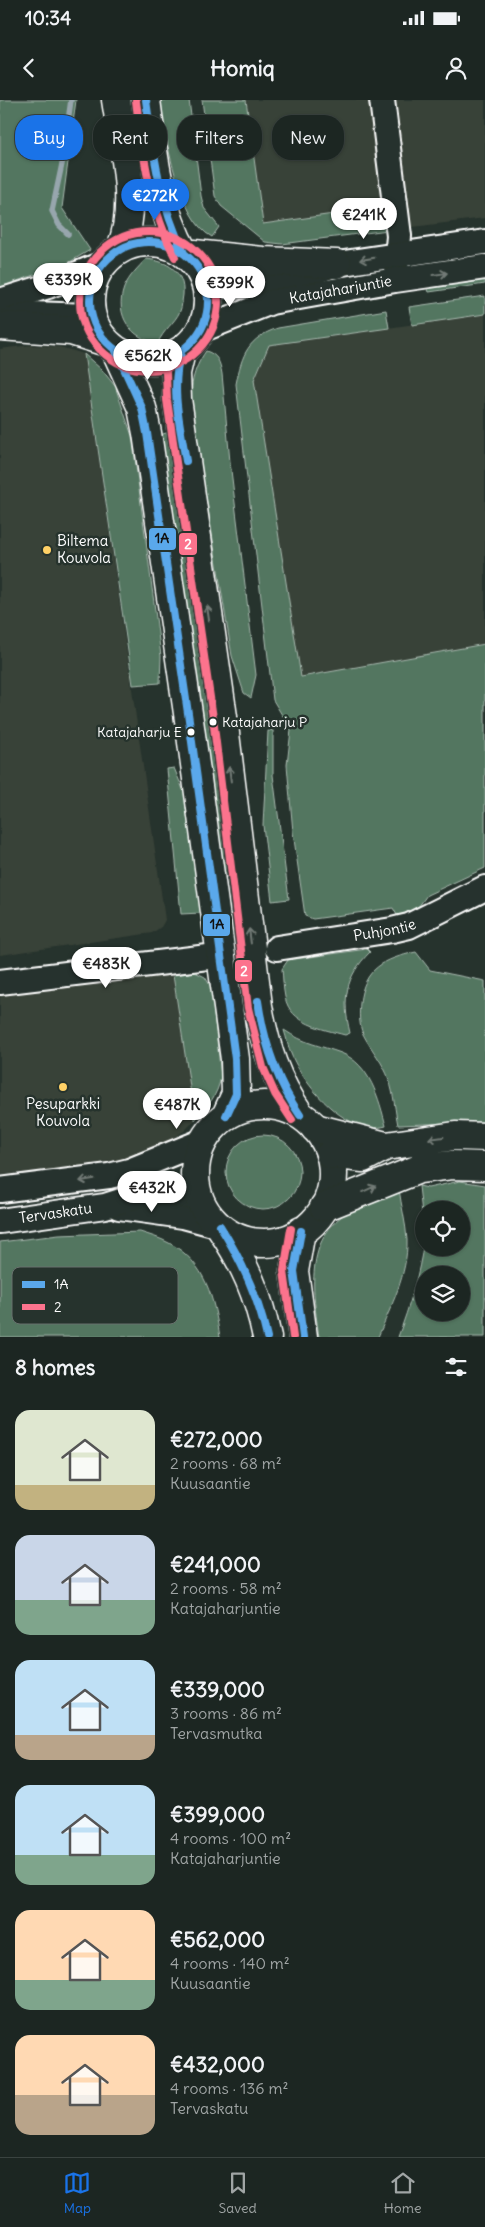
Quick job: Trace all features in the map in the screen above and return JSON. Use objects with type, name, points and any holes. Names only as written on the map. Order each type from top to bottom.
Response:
[{"type":"main road","points":[[116,100],[129,200],[128,229],[91,289],[91,316],[100,334],[111,346],[142,408],[147,433],[189,720],[235,1059],[236,1094],[226,1116]]},
{"type":"main road","points":[[146,100],[161,193],[170,222],[184,253]]},
{"type":"main road","points":[[0,325],[71,331],[111,346],[129,357],[142,360],[169,357],[181,352],[201,330],[208,311],[208,290],[200,270],[184,253],[170,245],[153,242],[136,243],[112,256]]},
{"type":"main road","points":[[184,253],[262,261],[337,264]]},
{"type":"main road","points":[[181,352],[176,373],[177,399],[223,717],[258,1006],[265,1041],[273,1067],[284,1091],[324,1140],[330,1154],[332,1181],[324,1207],[314,1220],[301,1231],[288,1238],[260,1242],[245,1240],[220,1226]]},
{"type":"main road","points":[[267,1337],[255,1288],[239,1256],[220,1226],[208,1214],[200,1198],[196,1184],[195,1169],[203,1141],[217,1123],[226,1116],[244,1108],[263,1105],[282,1107],[308,1121],[386,1146]]},
{"type":"main road","points":[[330,1154],[363,1158],[386,1146],[455,1136],[485,1137]]},
{"type":"main road","points":[[324,1207],[419,1169],[452,1165],[485,1166]]},
{"type":"main road","points":[[301,1231],[294,1271],[303,1337]]},
{"type":"street","points":[[382,100],[399,236],[395,280]]},
{"type":"street","name":"Katajaharjuntie","points":[[205,281],[225,285],[251,286],[289,280],[337,264],[485,242]]},
{"type":"street","points":[[0,301],[48,286],[112,256]]},
{"type":"street","name":"Katajaharjuntie","points":[[201,330],[271,302],[395,280],[485,267]]},
{"type":"street","points":[[0,325],[31,314],[91,316]]},
{"type":"street","name":"Puhjontie","points":[[277,948],[401,928],[428,917],[485,888]]},
{"type":"street","points":[[0,982],[208,957]]},
{"type":"street","name":"Tervaskatu","points":[[0,1190],[79,1181],[129,1172],[203,1141]]},
{"type":"street","name":"Tervaskatu","points":[[0,1221],[105,1206],[140,1195],[160,1193],[200,1198]]},
{"type":"street","points":[[105,1206],[169,1214],[220,1226]]},
{"type":"shaded area","points":[[246,100],[485,100],[485,218],[388,230],[265,240],[254,160],[262,160],[262,115],[248,115]]},
{"type":"shaded area","points":[[485,314],[485,644],[300,677],[254,380],[269,345]]},
{"type":"shaded area","points":[[31,345],[60,347],[84,354],[165,920],[161,927],[152,933],[0,955],[0,349]]},
{"type":"shaded area","points":[[173,975],[195,1120],[184,1131],[160,1146],[124,1159],[69,1168],[0,1175],[0,993]]},
{"type":"green space","points":[[0,100],[76,100],[74,115],[15,115],[15,160],[68,160],[62,208],[90,250],[68,263],[0,287]]},
{"type":"green space","points":[[160,100],[189,100],[191,115],[177,115],[177,160],[196,160],[204,208],[219,227],[212,237],[200,227],[190,213],[182,195],[167,142],[167,115],[162,115]]},
{"type":"green space","points":[[202,100],[246,100],[248,115],[204,115]]},
{"type":"green space","points":[[210,160],[254,160],[263,224],[383,207],[388,230],[282,244],[265,242],[221,206],[215,196]]},
{"type":"green space","points":[[146,259],[161,262],[173,269],[178,274],[183,287],[180,311],[158,343],[148,341],[133,331],[123,316],[121,307],[121,298],[126,284]]},
{"type":"green space","points":[[485,277],[485,284],[429,292],[427,287]]},
{"type":"green space","points":[[485,296],[485,314],[412,325],[409,307]]},
{"type":"green space","points":[[386,310],[389,328],[269,345],[254,380],[301,677],[485,644],[485,868],[427,895],[419,906],[398,917],[393,908],[313,919],[305,916],[293,832],[287,765],[291,730],[273,700],[236,384],[241,364],[248,348],[253,342],[268,332],[278,328]]},
{"type":"green space","points":[[206,351],[218,360],[222,374],[230,462],[256,675],[251,698],[244,693],[232,656],[192,411],[191,394],[193,380],[201,358]]},
{"type":"green space","points":[[84,354],[102,370],[115,386],[132,436],[161,656],[160,683],[133,685]]},
{"type":"green space","points":[[169,432],[229,876],[223,878],[160,435]]},
{"type":"green space","points":[[273,730],[273,775],[289,899],[272,901],[263,825],[268,731]]},
{"type":"green space","points":[[174,768],[185,794],[201,913],[181,914],[167,769]]},
{"type":"green space","points":[[367,949],[370,952],[355,970],[348,989],[346,1010],[350,1033],[345,1035],[309,1024],[293,1013],[288,1006],[283,987],[282,969],[288,960]]},
{"type":"green space","points":[[416,952],[430,970],[485,981],[485,1122],[398,1125],[387,1074],[362,1030],[360,1003],[362,991],[371,973],[385,962]]},
{"type":"green space","points":[[195,972],[205,977],[211,987],[221,1076],[215,1095],[195,1120],[173,975]]},
{"type":"green space","points":[[284,1030],[305,1041],[341,1053],[359,1065],[372,1084],[386,1126],[372,1127],[357,1124],[343,1117],[330,1107],[298,1069]]},
{"type":"green space","points":[[263,1135],[277,1138],[289,1146],[297,1158],[300,1172],[297,1186],[289,1198],[277,1206],[263,1209],[249,1206],[237,1198],[229,1186],[226,1172],[229,1158],[237,1146],[249,1138]]},
{"type":"green space","points":[[460,1181],[485,1185],[485,1337],[398,1337],[415,1286],[415,1321],[470,1321],[470,1266],[420,1266],[422,1256],[470,1256],[470,1201],[421,1201],[419,1186],[428,1188]]},
{"type":"green space","points":[[399,1189],[407,1240],[407,1253],[398,1290],[378,1337],[319,1337],[314,1268],[324,1237],[334,1223],[355,1207]]},
{"type":"green space","points":[[140,1232],[158,1238],[182,1251],[192,1260],[206,1283],[215,1309],[220,1337],[0,1337],[0,1242],[59,1235]]},
{"type":"waterway","points":[[68,234],[59,225],[52,211],[62,164],[71,100]]},
{"type":"transit line","name":"1A","points":[[146,100],[163,197],[184,253]]},
{"type":"transit line","name":"2","points":[[136,101],[149,181],[159,220],[175,257]]},
{"type":"transit line","name":"2","points":[[149,232],[163,233],[176,237],[188,243],[198,252],[207,262],[213,274],[217,287],[218,301],[217,315],[213,328],[207,340],[198,350],[188,359],[176,365],[163,369],[149,370],[135,369],[122,365],[110,359],[100,350],[91,340],[85,328],[81,315],[80,301],[81,287],[85,274],[91,262],[100,252],[110,243],[122,237],[135,233],[149,232]]},
{"type":"transit line","name":"1A","points":[[149,242],[172,246],[191,259],[204,278],[208,301],[204,324],[191,343],[172,356],[149,360],[126,356],[107,343],[94,324],[90,301],[94,278],[107,259],[126,246],[149,242]]},
{"type":"transit line","name":"2","points":[[171,350],[166,372],[167,400],[213,718],[248,1008],[263,1067],[275,1094],[292,1120]]},
{"type":"transit line","name":"1A","points":[[116,351],[142,408],[147,433],[189,720],[235,1059],[236,1094],[226,1116]]},
{"type":"transit line","name":"1A","points":[[181,352],[176,379],[176,393],[186,461]]},
{"type":"transit line","name":"1A","points":[[258,1001],[272,1061],[284,1088],[300,1115]]},
{"type":"transit line","name":"1A","points":[[220,1226],[248,1279],[259,1307],[267,1337]]},
{"type":"transit line","name":"2","points":[[291,1229],[284,1271],[293,1337]]},
{"type":"transit line","name":"1A","points":[[301,1231],[294,1271],[303,1337]]},
{"type":"place","name":"Biltema Kouvola","points":[[47,550]]},
{"type":"place","name":"Katajaharju P","points":[[213,722]]},
{"type":"place","name":"Katajaharju E","points":[[191,732]]},
{"type":"place","name":"Pesuparkki Kouvola","points":[[63,1087]]}]
